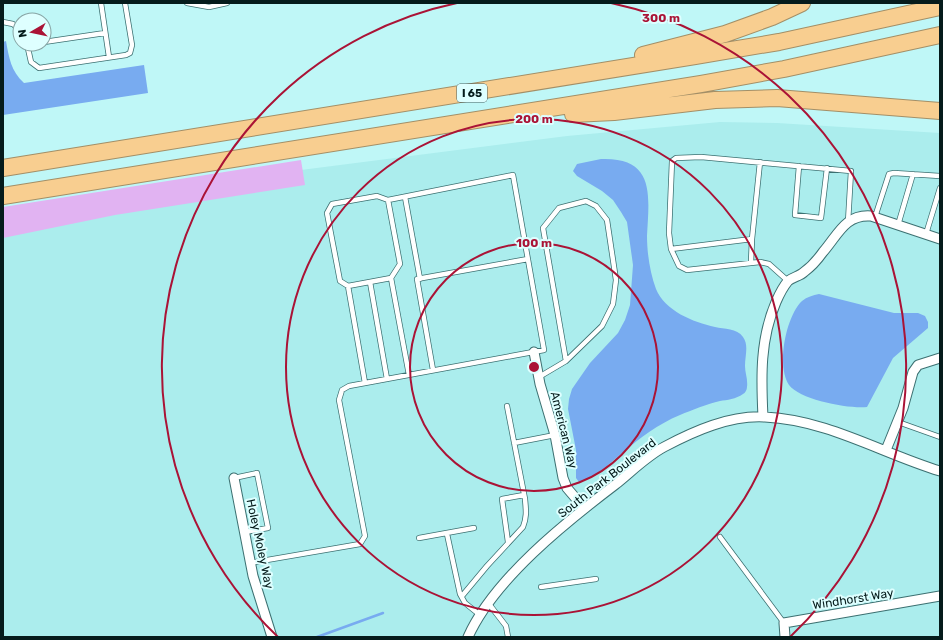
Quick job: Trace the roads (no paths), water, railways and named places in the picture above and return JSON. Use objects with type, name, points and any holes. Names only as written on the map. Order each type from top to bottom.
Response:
[{"type":"highway","points":[[536,82],[725,34],[772,17],[802,3]]},
{"type":"highway","name":"I 65","points":[[3,168],[779,42],[940,7]]},
{"type":"highway","name":"I 65","points":[[3,196],[503,117],[784,69],[940,35]]},
{"type":"highway","points":[[503,117],[614,112],[715,100],[777,98],[940,111]]},
{"type":"street","points":[[763,416],[761,382],[764,341],[768,321],[781,292],[788,281],[805,272],[853,217],[861,215],[875,217],[940,239]]},
{"type":"street","name":"American Way","points":[[534,352],[567,488],[584,508]]},
{"type":"street","points":[[886,450],[898,422],[913,372],[918,365],[940,358]]},
{"type":"street","name":"South Park Boulevard","points":[[468,637],[480,615],[511,574],[584,508],[663,448],[699,431],[732,420],[763,416],[800,421],[825,427],[886,450],[914,463],[940,471]]},
{"type":"street","name":"Holey Moley Way","points":[[234,478],[250,563],[272,637]]},
{"type":"street","name":"Windhorst Way","points":[[784,623],[940,596]]},
{"type":"street","points":[[784,623],[785,637]]},
{"type":"lane","points":[[101,3],[109,57]]},
{"type":"lane","points":[[29,52],[31,62],[39,68],[126,55],[132,50],[132,45],[126,3]]},
{"type":"lane","points":[[187,3],[209,7],[228,3]]},
{"type":"lane","points":[[52,41],[106,33]]},
{"type":"lane","points":[[788,281],[769,264],[751,262],[687,270],[679,266],[671,250],[672,161],[676,158],[700,157],[851,171],[848,222]]},
{"type":"lane","points":[[751,262],[760,162]]},
{"type":"lane","points":[[799,166],[795,215],[821,218],[827,168]]},
{"type":"lane","points":[[875,217],[889,174],[940,176]]},
{"type":"lane","points":[[898,225],[913,174]]},
{"type":"lane","points":[[250,563],[360,544],[365,536],[339,400],[342,390],[349,386],[544,350],[513,175],[388,200],[377,196],[332,204],[328,213],[340,281],[348,286],[391,278]]},
{"type":"lane","points":[[926,234],[940,188]]},
{"type":"lane","points":[[405,197],[420,279]]},
{"type":"lane","points":[[388,200],[400,264],[391,278],[409,375]]},
{"type":"lane","points":[[539,377],[566,361],[602,326],[613,304],[616,280],[607,220],[596,206],[586,201],[559,208],[543,228],[566,361]]},
{"type":"lane","points":[[671,250],[752,238]]},
{"type":"lane","points":[[433,370],[417,279],[528,259]]},
{"type":"lane","points":[[370,282],[387,379]]},
{"type":"lane","points":[[348,286],[365,383]]},
{"type":"lane","points":[[462,596],[508,542],[523,527],[526,521],[527,513],[507,406]]},
{"type":"lane","points":[[898,422],[940,437]]},
{"type":"lane","points":[[514,442],[555,435]]},
{"type":"lane","points":[[234,478],[257,473],[268,528],[244,532]]},
{"type":"lane","points":[[508,542],[502,499],[524,495]]},
{"type":"lane","points":[[419,538],[474,528]]},
{"type":"lane","points":[[447,534],[456,580],[462,596],[465,602],[480,615]]},
{"type":"lane","points":[[720,537],[784,623]]},
{"type":"lane","points":[[541,587],[596,579]]},
{"type":"lane","points":[[489,604],[506,626],[508,637]]},
{"type":"water","points":[[6,41],[13,69],[24,83],[144,65],[148,93],[3,115],[3,42]]},
{"type":"water","points":[[601,159],[619,160],[632,165],[640,172],[645,182],[648,194],[648,249],[656,289],[666,304],[689,319],[715,327],[734,330],[743,337],[746,344],[745,366],[747,389],[744,394],[737,397],[705,405],[664,423],[642,437],[597,474],[579,482],[576,478],[576,450],[568,409],[569,399],[572,389],[590,363],[618,333],[625,320],[630,305],[633,265],[627,222],[621,212],[613,200],[602,191],[577,176],[573,171],[577,164]]},
{"type":"water","points":[[819,294],[894,313],[918,313],[925,316],[928,322],[928,328],[893,358],[867,407],[837,405],[803,395],[789,385],[785,377],[783,354],[787,329],[791,318],[796,308],[802,301],[810,296]]},
{"type":"waterway","points":[[317,637],[383,613]]}]
